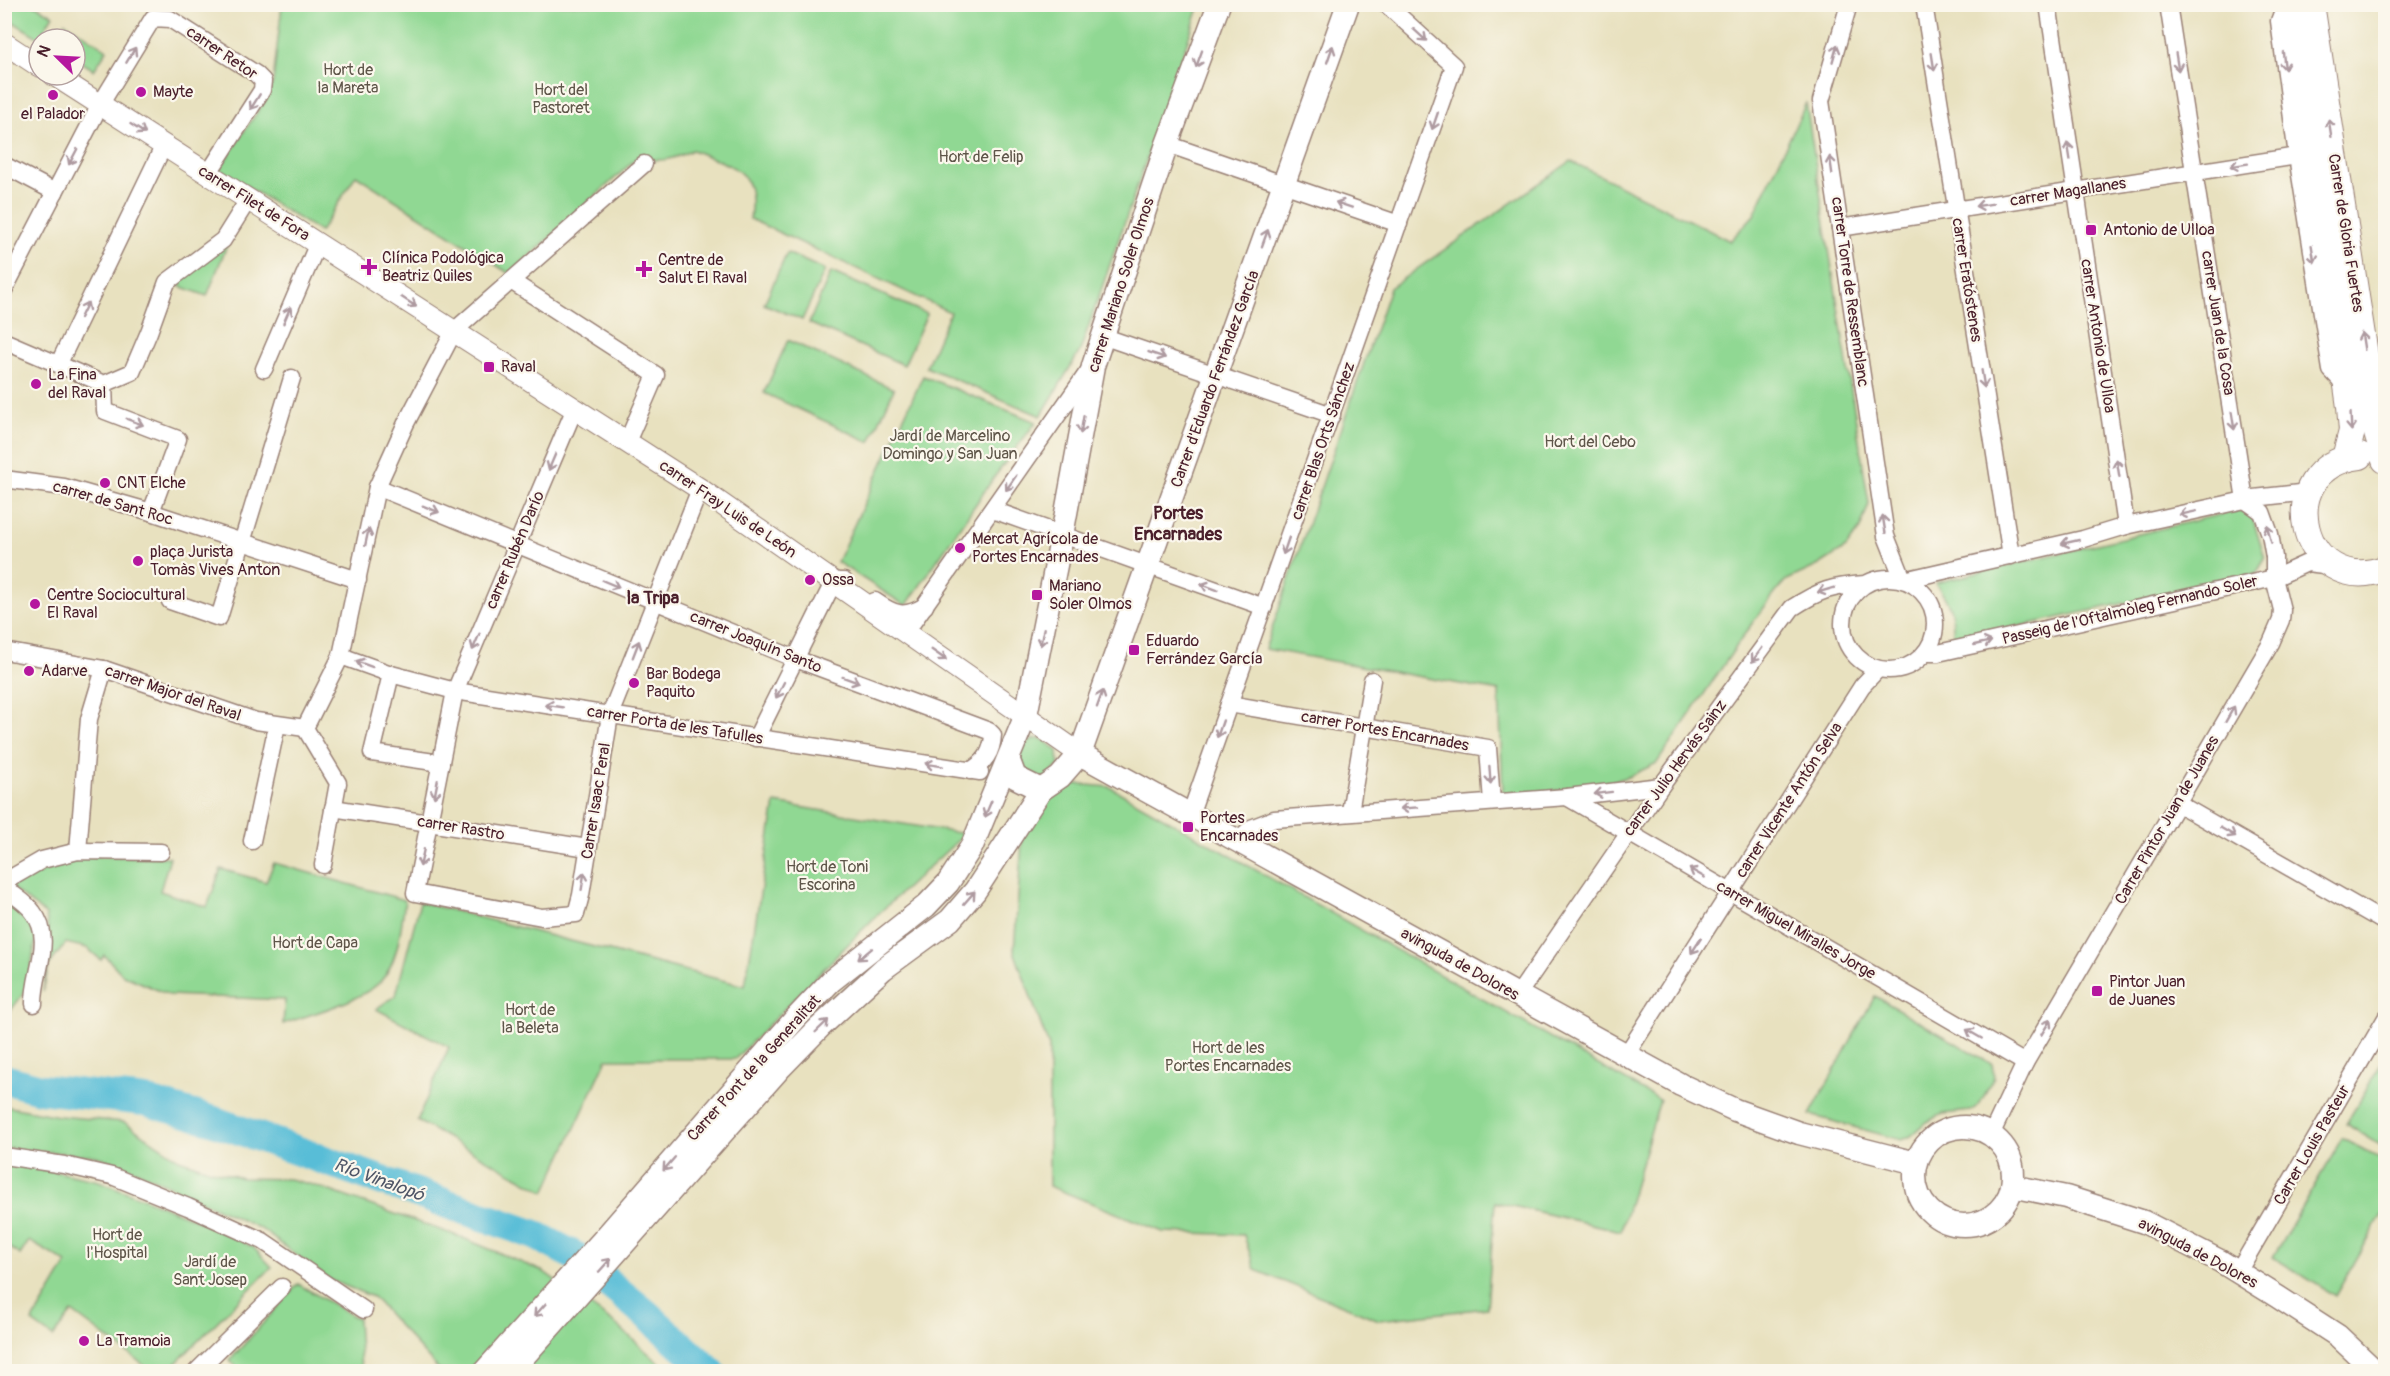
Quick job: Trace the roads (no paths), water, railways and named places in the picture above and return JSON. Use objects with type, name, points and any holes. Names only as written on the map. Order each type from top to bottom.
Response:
[{"type":"main road","name":"carrer Mariano Soler Olmos","points":[[1026,715],[1093,366],[1167,144],[1219,4]]},
{"type":"main road","name":"Carrer d'Eduardo Ferrández García","points":[[1080,754],[1348,4]]},
{"type":"main road","name":"Carrer de Gloria Fuertes","points":[[2287,4],[2314,154],[2352,431],[2345,458]]},
{"type":"main road","name":"Carrer de Gloria Fuertes","points":[[2311,4],[2377,433],[2385,460]]},
{"type":"main road","points":[[2381,575],[2352,573],[2332,566],[2317,552],[2307,534],[2303,513],[2308,492],[2329,466],[2345,458],[2366,456],[2385,460]]},
{"type":"main road","name":"Carrer Pont de la Generalitat","points":[[510,1371],[743,1094],[831,981],[926,906],[948,883],[972,846],[1009,761],[1026,715]]},
{"type":"main road","name":"Carrer Pont de la Generalitat","points":[[484,1371],[743,1094],[883,969],[950,920],[975,891],[1041,790],[1060,777],[1080,754]]},
{"type":"main road","name":"avinguda de Dolores","points":[[1080,754],[1517,996],[1734,1110],[1799,1133],[1916,1163]]},
{"type":"main road","points":[[1009,761],[1015,777],[1041,790]]},
{"type":"main road","points":[[1966,1127],[1979,1129],[1991,1135],[2000,1143],[2011,1161],[2012,1186],[2004,1205],[1993,1216],[1977,1224],[1955,1225],[1934,1216],[1920,1200],[1915,1180],[1916,1163],[1928,1142],[1946,1130],[1966,1127]]},
{"type":"main road","name":"avinguda de Dolores","points":[[2012,1186],[2066,1197],[2144,1222],[2238,1272],[2338,1336],[2385,1360]]},
{"type":"main road","name":"avinguda de Dolores","points":[[2338,1336],[2376,1371]]},
{"type":"street","name":"carrer Blas Orts Sánchez","points":[[1190,815],[1454,66],[1386,4]]},
{"type":"street","name":"carrer Torre de Ressemblanc","points":[[1849,4],[1821,101],[1886,536],[1903,580]]},
{"type":"street","name":"carrer Eratóstenes","points":[[1924,4],[2011,555]]},
{"type":"street","name":"carrer Antonio de Ulloa","points":[[2048,4],[2126,526]]},
{"type":"street","name":"carrer Juan de la Cosa","points":[[2168,4],[2245,500]]},
{"type":"street","name":"Carrer de Gloria Fuertes","points":[[2287,4],[2279,21],[2296,156],[2331,370],[2346,386]]},
{"type":"street","name":"carrer Retor","points":[[6,281],[100,105],[153,18],[170,19],[256,74],[263,81],[262,90],[208,174]]},
{"type":"street","points":[[4,44],[27,58]]},
{"type":"street","name":"carrer Filet de Fora","points":[[72,87],[454,331]]},
{"type":"street","points":[[1167,144],[1399,224]]},
{"type":"street","points":[[59,363],[164,146]]},
{"type":"street","name":"carrer Magallanes","points":[[1840,228],[2296,156]]},
{"type":"street","points":[[322,865],[338,783],[305,728],[341,656],[377,487],[406,423],[454,331],[644,164]]},
{"type":"street","points":[[4,165],[55,192]]},
{"type":"street","points":[[4,341],[104,384],[132,372],[167,282],[224,240],[248,200]]},
{"type":"street","points":[[264,369],[318,243]]},
{"type":"street","points":[[511,281],[656,375],[627,442]]},
{"type":"street","name":"carrer Fray Luis de León","points":[[454,331],[700,489],[1026,715]]},
{"type":"street","points":[[1102,336],[1332,415]]},
{"type":"street","points":[[906,632],[1093,366]]},
{"type":"street","points":[[170,601],[219,618],[292,378]]},
{"type":"street","points":[[104,384],[105,411],[178,439],[151,512]]},
{"type":"street","name":"carrer Rubén Darío","points":[[575,408],[455,691],[415,893],[542,917],[576,914]]},
{"type":"street","name":"carrer de Sant Roc","points":[[4,478],[64,487],[151,512],[358,580]]},
{"type":"street","name":"carrer Joaquín Santo","points":[[377,487],[796,659],[989,731],[993,735],[988,755],[983,763],[970,771]]},
{"type":"street","name":"Carrer Isaac Peral","points":[[576,914],[610,715],[700,489]]},
{"type":"street","points":[[1903,580],[1924,593],[1934,611],[1935,633],[1926,653],[1915,663],[1901,669],[1878,669],[1862,662],[1851,652],[1845,638],[1844,616],[1851,597],[1865,584],[1884,578],[1903,580],[2245,500],[2308,492]]},
{"type":"street","name":"Carrer Pintor Juan de Juanes","points":[[1991,1135],[2025,1063],[2271,643],[2281,620],[2282,610],[2274,578],[2274,557],[2270,534],[2262,512],[2245,500]]},
{"type":"street","points":[[993,510],[1264,607]]},
{"type":"street","name":"Passeig de l'Oftalmòleg Fernando Soler","points":[[1926,653],[1938,653],[2274,578],[2307,563],[2332,566]]},
{"type":"street","points":[[756,738],[834,581],[841,580],[849,583],[884,607],[899,614],[910,615],[925,606]]},
{"type":"street","name":"carrer Julio Hervás Sainz","points":[[1517,996],[1661,786],[1792,608],[1817,592],[1841,586],[1865,584]]},
{"type":"street","name":"carrer Major del Raval","points":[[4,651],[104,669],[256,721],[305,728]]},
{"type":"street","name":"carrer Porta de les Tafulles","points":[[341,656],[391,674],[455,691],[970,771],[997,770],[1009,761]]},
{"type":"street","points":[[78,851],[89,719],[104,669]]},
{"type":"street","name":"carrer Vicente Antón Selva","points":[[1626,1055],[1862,686],[1878,669]]},
{"type":"street","points":[[391,674],[372,753],[441,763]]},
{"type":"street","points":[[1350,812],[1372,680]]},
{"type":"street","name":"carrer Portes Encarnades","points":[[1229,704],[1488,748],[1492,802]]},
{"type":"street","name":"avinguda de Dolores","points":[[1026,715],[1080,754]]},
{"type":"street","points":[[252,841],[277,725]]},
{"type":"street","points":[[1237,840],[1251,828],[1274,819],[1567,797],[1661,786]]},
{"type":"street","name":"carrer Miguel Miralles Jorge","points":[[1567,797],[2025,1063]]},
{"type":"street","points":[[2177,803],[2385,923]]},
{"type":"street","name":"carrer Rastro","points":[[333,808],[588,848]]},
{"type":"street","points":[[4,882],[42,860],[78,851],[161,852]]},
{"type":"street","points":[[4,888],[33,912],[42,927],[44,946],[34,990],[34,1004]]},
{"type":"street","name":"Carrer Louis Pasteur","points":[[2238,1272],[2385,1018]]},
{"type":"street","points":[[4,1156],[64,1165],[112,1176],[188,1207],[263,1241],[364,1310]]},
{"type":"street","points":[[196,1371],[282,1287]]},
{"type":"waterway","name":"Río Vinalopó","points":[[4,1079],[40,1089],[145,1101],[211,1120],[535,1235],[575,1256],[645,1313],[711,1372]]},
{"type":"place","name":"Mayte","points":[[141,92]]},
{"type":"place","name":"el Palador","points":[[53,95]]},
{"type":"place","name":"Antonio de Ulloa","points":[[2091,230]]},
{"type":"place","name":"Clínica Podológica Beatriz Quiles","points":[[369,267]]},
{"type":"place","name":"Centre de Salut El Raval","points":[[644,269]]},
{"type":"place","name":"Raval","points":[[489,367]]},
{"type":"place","name":"La Fina del Raval","points":[[36,384]]},
{"type":"place","name":"CNT Elche","points":[[105,483]]},
{"type":"place","name":"Mercat Agrícola de Portes Encarnades","points":[[960,548]]},
{"type":"place","name":"plaça Jurista Tomàs Vives Anton","points":[[138,561]]},
{"type":"place","name":"Ossa","points":[[810,580]]},
{"type":"place","name":"Mariano Soler Olmos","points":[[1037,595]]},
{"type":"place","name":"Centre Sociocultural El Raval","points":[[35,604]]},
{"type":"place","name":"Eduardo Ferrández García","points":[[1134,650]]},
{"type":"place","name":"Adarve","points":[[29,671]]},
{"type":"place","name":"Bar Bodega Paquito","points":[[634,683]]},
{"type":"place","name":"Portes Encarnades","points":[[1188,827]]},
{"type":"place","name":"Pintor Juan de Juanes","points":[[2097,991]]},
{"type":"place","name":"La Tramoia","points":[[84,1341]]},
{"type":"district","name":"Portes Encarnades","points":[[1178,523]]},
{"type":"district","name":"la Tripa","points":[[653,598]]},
{"type":"park label","name":"Hort de la Mareta","points":[[348,79]]},
{"type":"park label","name":"Hort del Pastoret","points":[[561,99]]},
{"type":"park label","name":"Hort de Felip","points":[[981,157]]},
{"type":"park label","name":"Hort del Cebo","points":[[1590,442]]},
{"type":"park label","name":"Jardí de Marcelino Domingo y San Juan","points":[[950,445]]},
{"type":"park label","name":"Hort de Toni Escorina","points":[[827,876]]},
{"type":"park label","name":"Hort de Capa","points":[[315,943]]},
{"type":"park label","name":"Hort de la Beleta","points":[[530,1019]]},
{"type":"park label","name":"Hort de les Portes Encarnades","points":[[1228,1057]]},
{"type":"park label","name":"Hort de l'Hospital","points":[[117,1244]]},
{"type":"park label","name":"Jardí de Sant Josep","points":[[210,1271]]}]
